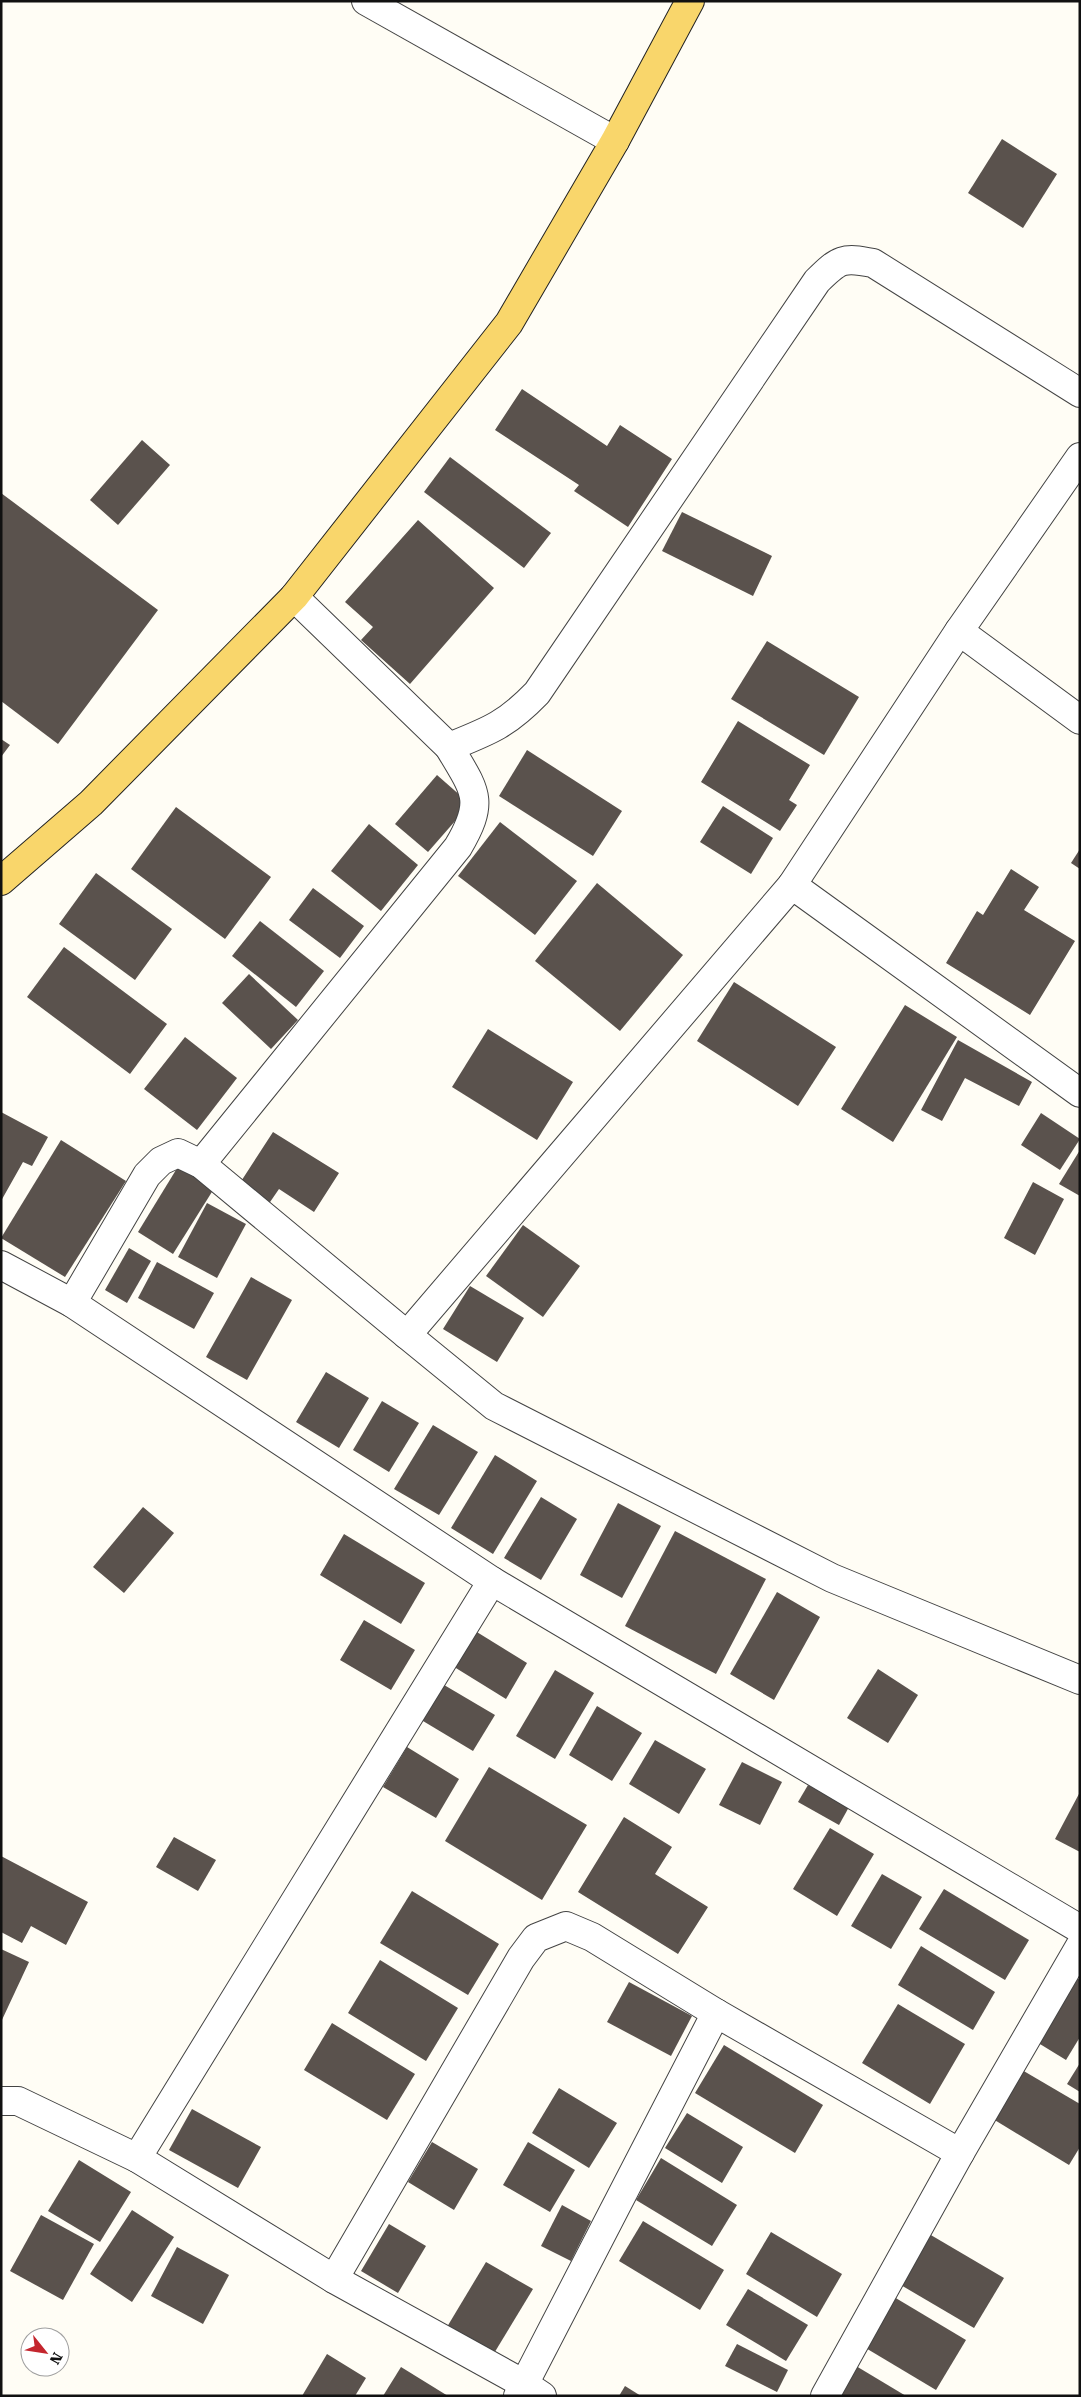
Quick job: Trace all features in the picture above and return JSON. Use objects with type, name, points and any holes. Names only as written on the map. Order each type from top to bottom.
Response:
[{"type":"main road","points":[[1,881],[91,803],[294,597],[509,323],[614,140],[690,1]]},
{"type":"street","points":[[366,1],[614,140]]},
{"type":"street","points":[[449,747],[493,730],[517,714],[537,693],[817,281],[834,264],[852,259],[873,263],[1080,393]]},
{"type":"street","points":[[407,1335],[792,885],[960,631],[1080,457]]},
{"type":"street","points":[[201,1164],[458,847],[470,827],[476,801],[470,784],[449,747],[294,597]]},
{"type":"street","points":[[960,631],[1080,720]]},
{"type":"street","points":[[792,885],[1080,1093]]},
{"type":"street","points":[[72,1303],[147,1175],[160,1161],[178,1153],[201,1164],[494,1406],[832,1578],[1080,1680]]},
{"type":"street","points":[[1,1265],[72,1303],[492,1581],[1080,1930]]},
{"type":"street","points":[[136,2158],[492,1581]]},
{"type":"street","points":[[334,2279],[521,1958],[536,1938],[566,1926],[592,1937],[716,2013],[960,2153]]},
{"type":"street","points":[[825,2396],[960,2153],[1080,1946]]},
{"type":"street","points":[[1,2101],[18,2101],[136,2158],[334,2279],[528,2392],[716,2013]]},
{"type":"building","points":[[1002,139],[1057,174],[1023,228],[968,193]]},
{"type":"building","points":[[522,389],[607,446],[620,425],[672,459],[628,527],[574,491],[579,485],[495,430]]},
{"type":"building","points":[[142,440],[170,465],[118,525],[90,500]]},
{"type":"building","points":[[450,457],[551,533],[524,568],[424,492]]},
{"type":"building","points":[[1,493],[158,610],[58,744],[1,701]]},
{"type":"building","points":[[682,512],[772,556],[753,596],[662,551]]},
{"type":"building","points":[[418,520],[494,588],[410,684],[361,640],[373,627],[345,602]]},
{"type":"building","points":[[767,641],[859,697],[824,755],[731,699]]},
{"type":"building","points":[[738,721],[810,765],[789,800],[797,805],[780,831],[701,782]]},
{"type":"building","points":[[1,739],[10,745],[1,757]]},
{"type":"building","points":[[527,750],[622,811],[593,856],[499,796]]},
{"type":"building","points":[[437,775],[470,804],[428,852],[395,824]]},
{"type":"building","points":[[723,806],[773,838],[751,874],[700,842]]},
{"type":"building","points":[[176,807],[271,877],[225,939],[131,869]]},
{"type":"building","points":[[500,822],[577,881],[535,935],[458,876]]},
{"type":"building","points":[[369,824],[418,865],[381,911],[331,871]]},
{"type":"building","points":[[1080,849],[1080,869],[1071,863]]},
{"type":"building","points":[[1011,869],[1039,887],[1024,910],[1075,941],[1030,1015],[946,963],[977,911],[983,915]]},
{"type":"building","points":[[96,873],[172,929],[135,980],[59,924]]},
{"type":"building","points":[[597,883],[683,955],[620,1031],[535,961]]},
{"type":"building","points":[[313,888],[364,926],[340,958],[289,920]]},
{"type":"building","points":[[260,921],[324,971],[296,1007],[232,956]]},
{"type":"building","points":[[64,947],[167,1024],[130,1074],[27,997]]},
{"type":"building","points":[[249,974],[298,1020],[271,1049],[222,1003]]},
{"type":"building","points":[[734,982],[836,1047],[798,1106],[697,1041]]},
{"type":"building","points":[[905,1005],[957,1037],[893,1142],[841,1109]]},
{"type":"building","points":[[488,1029],[573,1082],[537,1140],[452,1087]]},
{"type":"building","points":[[185,1037],[237,1078],[197,1130],[144,1089]]},
{"type":"building","points":[[958,1040],[1032,1082],[1019,1106],[965,1078],[942,1121],[921,1110]]},
{"type":"building","points":[[1,1112],[48,1137],[32,1166],[23,1162],[1,1201]]},
{"type":"building","points":[[1041,1113],[1080,1139],[1060,1170],[1021,1145]]},
{"type":"building","points":[[273,1132],[339,1173],[314,1212],[279,1189],[268,1205],[238,1186]]},
{"type":"building","points":[[61,1140],[126,1181],[65,1277],[1,1238]]},
{"type":"building","points":[[1080,1150],[1080,1196],[1059,1184]]},
{"type":"building","points":[[179,1165],[215,1187],[173,1254],[138,1232]]},
{"type":"building","points":[[1033,1182],[1064,1199],[1035,1255],[1004,1238]]},
{"type":"building","points":[[207,1203],[246,1224],[217,1278],[178,1257]]},
{"type":"building","points":[[523,1225],[580,1266],[543,1317],[486,1276]]},
{"type":"building","points":[[129,1248],[151,1261],[127,1303],[105,1290]]},
{"type":"building","points":[[157,1262],[214,1293],[194,1329],[138,1298]]},
{"type":"building","points":[[251,1277],[292,1300],[247,1380],[206,1357]]},
{"type":"building","points":[[470,1286],[524,1318],[497,1362],[443,1329]]},
{"type":"building","points":[[326,1372],[369,1398],[339,1448],[296,1422]]},
{"type":"building","points":[[382,1401],[419,1423],[389,1472],[353,1450]]},
{"type":"building","points":[[433,1425],[478,1452],[439,1515],[394,1489]]},
{"type":"building","points":[[495,1455],[537,1481],[493,1554],[451,1528]]},
{"type":"building","points":[[541,1497],[577,1519],[541,1580],[504,1558]]},
{"type":"building","points":[[618,1503],[661,1526],[622,1598],[580,1575]]},
{"type":"building","points":[[143,1507],[174,1533],[124,1593],[93,1567]]},
{"type":"building","points":[[675,1531],[766,1579],[716,1674],[625,1626]]},
{"type":"building","points":[[344,1534],[425,1583],[401,1624],[320,1575]]},
{"type":"building","points":[[777,1592],[820,1617],[774,1700],[730,1674]]},
{"type":"building","points":[[364,1620],[415,1650],[391,1690],[340,1660]]},
{"type":"building","points":[[472,1629],[527,1663],[506,1699],[451,1665]]},
{"type":"building","points":[[878,1669],[918,1695],[888,1743],[847,1718]]},
{"type":"building","points":[[555,1670],[594,1693],[555,1759],[516,1736]]},
{"type":"building","points":[[439,1682],[495,1715],[473,1751],[418,1718]]},
{"type":"building","points":[[597,1706],[642,1733],[612,1781],[569,1755]]},
{"type":"building","points":[[655,1740],[706,1769],[679,1814],[629,1784]]},
{"type":"building","points":[[407,1747],[459,1779],[436,1818],[383,1787]]},
{"type":"building","points":[[742,1762],[782,1782],[760,1825],[719,1805]]},
{"type":"building","points":[[489,1767],[587,1825],[542,1900],[445,1841]]},
{"type":"building","points":[[808,1785],[849,1807],[839,1825],[798,1802]]},
{"type":"building","points":[[1080,1792],[1080,1852],[1055,1839]]},
{"type":"building","points":[[624,1817],[672,1847],[655,1874],[708,1907],[678,1954],[578,1892]]},
{"type":"building","points":[[830,1828],[874,1854],[837,1916],[793,1889]]},
{"type":"building","points":[[174,1837],[216,1860],[198,1891],[156,1867]]},
{"type":"building","points":[[1,1856],[88,1902],[66,1945],[31,1926],[22,1943],[1,1932]]},
{"type":"building","points":[[882,1874],[922,1897],[891,1949],[851,1926]]},
{"type":"building","points":[[944,1889],[1029,1940],[1005,1980],[919,1929]]},
{"type":"building","points":[[412,1891],[499,1944],[468,1995],[380,1943]]},
{"type":"building","points":[[921,1946],[995,1992],[973,2030],[898,1985]]},
{"type":"building","points":[[1,1949],[29,1962],[1,2022]]},
{"type":"building","points":[[380,1960],[458,2008],[426,2061],[348,2013]]},
{"type":"building","points":[[1073,1976],[1080,1980],[1080,2037],[1066,2060],[1035,2041]]},
{"type":"building","points":[[629,1982],[692,2016],[671,2056],[607,2022]]},
{"type":"building","points":[[898,2004],[965,2044],[930,2104],[862,2063]]},
{"type":"building","points":[[332,2023],[415,2074],[387,2120],[304,2070]]},
{"type":"building","points":[[724,2045],[823,2105],[795,2153],[695,2093]]},
{"type":"building","points":[[1080,2063],[1080,2092],[1067,2084]]},
{"type":"building","points":[[1022,2070],[1080,2104],[1080,2147],[1069,2165],[993,2119]]},
{"type":"building","points":[[559,2088],[617,2123],[589,2168],[532,2133]]},
{"type":"building","points":[[192,2109],[261,2147],[238,2188],[169,2150]]},
{"type":"building","points":[[687,2113],[743,2147],[722,2183],[665,2148]]},
{"type":"building","points":[[432,2142],[478,2169],[454,2210],[408,2182]]},
{"type":"building","points":[[528,2142],[575,2170],[550,2212],[503,2185]]},
{"type":"building","points":[[661,2158],[737,2205],[712,2246],[636,2200]]},
{"type":"building","points":[[79,2160],[131,2192],[100,2242],[48,2211]]},
{"type":"building","points":[[562,2205],[591,2221],[571,2261],[541,2246]]},
{"type":"building","points":[[132,2210],[174,2237],[132,2302],[90,2274]]},
{"type":"building","points":[[41,2215],[94,2244],[63,2300],[10,2271]]},
{"type":"building","points":[[643,2221],[724,2270],[700,2310],[619,2261]]},
{"type":"building","points":[[389,2224],[426,2246],[398,2293],[361,2271]]},
{"type":"building","points":[[924,2231],[1004,2278],[974,2328],[894,2281]]},
{"type":"building","points":[[771,2232],[842,2274],[817,2317],[746,2274]]},
{"type":"building","points":[[177,2247],[229,2275],[203,2324],[151,2296]]},
{"type":"building","points":[[486,2262],[533,2289],[493,2355],[447,2327]]},
{"type":"building","points":[[748,2289],[808,2325],[786,2361],[726,2325]]},
{"type":"building","points":[[889,2294],[966,2340],[936,2390],[859,2344]]},
{"type":"building","points":[[737,2344],[788,2370],[777,2392],[725,2366]]},
{"type":"building","points":[[327,2354],[366,2378],[355,2396],[302,2396]]},
{"type":"building","points":[[856,2366],[906,2396],[838,2396]]},
{"type":"building","points":[[401,2367],[448,2396],[383,2396]]},
{"type":"building","points":[[625,2386],[641,2396],[619,2396]]}]
